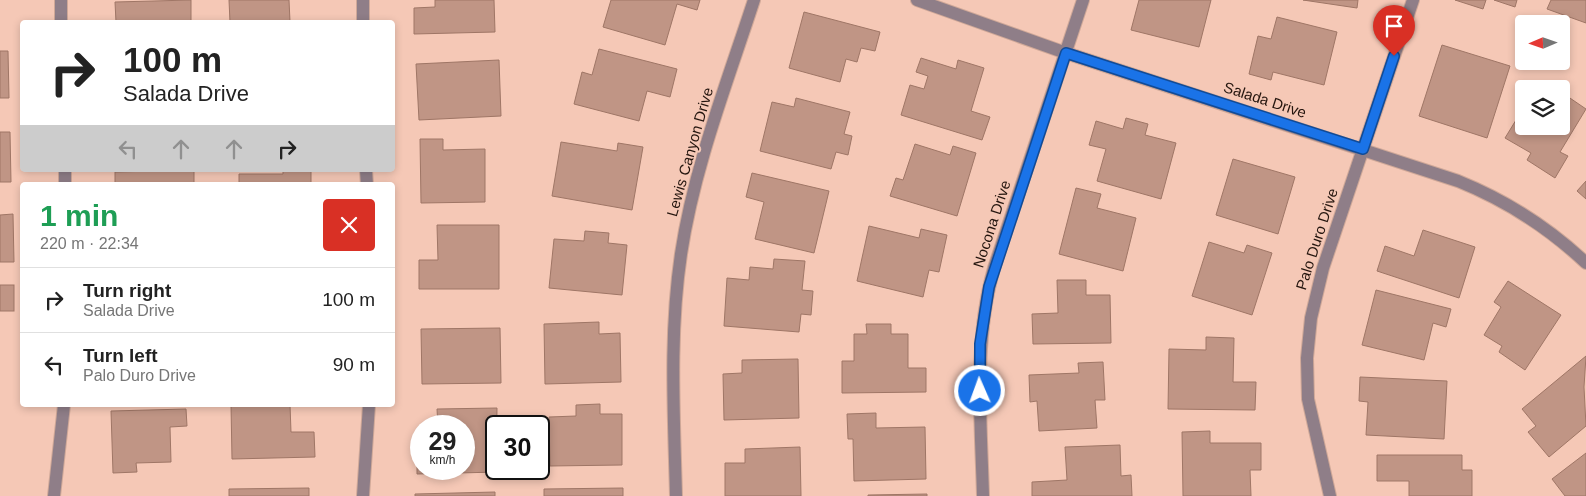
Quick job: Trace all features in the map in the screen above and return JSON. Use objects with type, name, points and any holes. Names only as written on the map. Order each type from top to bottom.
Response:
[{"type":"street","points":[[61,0],[61,20]]},
{"type":"street","points":[[363,0],[363,20]]},
{"type":"street","name":"Lewis Canyon Drive","points":[[676,496],[673,338],[681,254],[698,172],[754,0]]},
{"type":"street","name":"Salada Drive","points":[[918,0],[1066,53],[1448,177],[1495,198],[1547,231],[1586,263]]},
{"type":"street","name":"Nocona Drive","points":[[983,496],[980,364],[985,306],[994,268],[1083,0]]},
{"type":"street","name":"Palo Duro Drive","points":[[1330,496],[1313,430],[1308,399],[1308,338],[1317,288],[1413,0]]},
{"type":"street","points":[[54,496],[64,407]]},
{"type":"street","points":[[363,496],[369,407]]},
{"type":"building","points":[[191,0],[191,20],[116,20],[115,2]]},
{"type":"building","points":[[229,0],[289,0],[290,20],[230,20]]},
{"type":"building","points":[[435,0],[494,0],[495,32],[414,34],[414,8],[435,7]]},
{"type":"building","points":[[611,0],[700,0],[697,10],[677,4],[665,45],[603,27]]},
{"type":"building","points":[[1139,0],[1211,0],[1199,47],[1131,30]]},
{"type":"building","points":[[1303,0],[1358,0],[1357,8]]},
{"type":"building","points":[[1455,0],[1486,0],[1483,9]]},
{"type":"building","points":[[1494,0],[1517,0],[1515,7]]},
{"type":"building","points":[[1551,0],[1586,0],[1586,23],[1570,17],[1570,15],[1564,15],[1547,9]]},
{"type":"building","points":[[804,12],[880,32],[875,51],[861,48],[857,62],[846,59],[840,82],[789,68]]},
{"type":"building","points":[[1277,17],[1337,32],[1324,85],[1273,72],[1271,80],[1249,74],[1258,36],[1271,39]]},
{"type":"building","points":[[1442,45],[1510,66],[1487,138],[1419,116]]},
{"type":"building","points":[[599,49],[677,69],[670,97],[647,91],[639,121],[574,104],[582,72],[592,75]]},
{"type":"building","points":[[0,51],[8,51],[9,98],[0,98]]},
{"type":"building","points":[[921,58],[956,69],[958,60],[984,68],[971,111],[990,117],[982,140],[901,115],[910,85],[924,89],[928,76],[916,72]]},
{"type":"building","points":[[499,60],[501,116],[419,120],[416,64]]},
{"type":"building","points":[[796,98],[850,112],[844,134],[852,136],[848,155],[836,152],[831,169],[760,151],[772,102],[794,107]]},
{"type":"building","points":[[1570,98],[1586,109],[1560,152],[1568,156],[1555,178],[1527,160],[1531,153],[1505,138],[1515,122],[1515,135],[1570,135]]},
{"type":"building","points":[[1126,118],[1148,124],[1145,135],[1176,143],[1161,199],[1097,181],[1106,149],[1089,145],[1096,121],[1123,129]]},
{"type":"building","points":[[0,132],[10,132],[11,182],[0,182]]},
{"type":"building","points":[[420,139],[443,139],[443,150],[485,149],[485,202],[421,203]]},
{"type":"building","points":[[561,142],[617,151],[618,143],[643,147],[632,210],[552,196]]},
{"type":"building","points":[[915,144],[950,155],[953,146],[976,153],[957,216],[890,196],[896,178],[903,180]]},
{"type":"building","points":[[1233,159],[1295,177],[1278,234],[1216,215]]},
{"type":"building","points":[[115,172],[194,172],[194,182],[115,182]]},
{"type":"building","points":[[283,172],[311,172],[311,182],[239,182],[239,174],[283,174]]},
{"type":"building","points":[[752,173],[829,191],[814,253],[755,239],[764,202],[746,197]]},
{"type":"building","points":[[1586,181],[1586,199],[1577,191]]},
{"type":"building","points":[[1076,188],[1101,194],[1097,208],[1136,218],[1123,271],[1059,254]]},
{"type":"building","points":[[13,214],[14,262],[0,262],[0,215]]},
{"type":"building","points":[[437,225],[499,225],[499,289],[419,289],[419,260],[438,260]]},
{"type":"building","points":[[869,226],[919,238],[921,229],[947,235],[939,272],[929,270],[923,297],[857,281]]},
{"type":"building","points":[[1423,230],[1475,247],[1459,298],[1377,271],[1385,246],[1414,256]]},
{"type":"building","points":[[585,231],[609,233],[608,243],[627,245],[622,295],[549,288],[554,239],[584,241]]},
{"type":"building","points":[[1209,242],[1244,253],[1247,245],[1272,253],[1252,315],[1192,296]]},
{"type":"building","points":[[774,259],[805,261],[802,290],[813,291],[811,315],[801,314],[799,332],[724,326],[727,278],[749,280],[750,267],[773,269]]},
{"type":"building","points":[[1057,280],[1086,280],[1086,295],[1110,295],[1111,343],[1033,344],[1032,314],[1058,313]]},
{"type":"building","points":[[1508,281],[1561,315],[1525,370],[1499,352],[1502,346],[1484,335],[1501,307],[1494,302]]},
{"type":"building","points":[[0,285],[14,285],[14,311],[0,311]]},
{"type":"building","points":[[1376,290],[1451,309],[1446,327],[1433,323],[1424,360],[1362,345]]},
{"type":"building","points":[[599,322],[599,334],[620,333],[621,382],[545,384],[544,324]]},
{"type":"building","points":[[866,324],[891,324],[891,334],[908,334],[908,368],[926,368],[926,392],[842,393],[842,361],[854,361],[854,334],[867,334]]},
{"type":"building","points":[[500,328],[501,383],[422,384],[421,329]]},
{"type":"building","points":[[1206,337],[1234,338],[1233,382],[1256,382],[1255,410],[1168,409],[1169,349],[1206,350]]},
{"type":"building","points":[[1586,356],[1584,387],[1586,426],[1549,457],[1528,432],[1536,426],[1522,409]]},
{"type":"building","points":[[798,359],[799,418],[724,420],[723,374],[742,373],[742,360]]},
{"type":"building","points":[[1103,362],[1105,400],[1095,400],[1097,428],[1039,431],[1037,401],[1030,402],[1029,375],[1079,373],[1078,363]]},
{"type":"building","points":[[1360,377],[1447,381],[1444,439],[1366,435],[1368,402],[1359,401]]},
{"type":"building","points":[[600,404],[600,414],[622,414],[622,465],[550,466],[550,417],[576,416],[576,405]]},
{"type":"building","points":[[231,407],[290,407],[291,432],[314,432],[315,457],[232,459]]},
{"type":"building","points":[[497,408],[497,415],[485,415],[485,472],[475,473],[475,415],[437,415],[437,409]]},
{"type":"building","points":[[186,409],[187,426],[170,427],[171,462],[136,463],[137,472],[113,473],[111,411]]},
{"type":"building","points":[[876,413],[876,428],[925,427],[926,479],[854,481],[853,439],[848,439],[847,414]]},
{"type":"building","points":[[1210,431],[1210,443],[1261,443],[1261,470],[1250,470],[1251,496],[1183,496],[1182,432]]},
{"type":"building","points":[[1120,445],[1121,476],[1131,475],[1132,496],[1032,496],[1032,482],[1067,480],[1065,447]]},
{"type":"building","points":[[800,447],[801,496],[725,496],[725,463],[745,463],[745,449]]},
{"type":"building","points":[[1586,453],[1586,496],[1565,496],[1552,479]]},
{"type":"building","points":[[1377,455],[1462,455],[1462,470],[1472,470],[1472,496],[1409,496],[1409,481],[1377,481]]},
{"type":"building","points":[[309,488],[309,496],[229,496],[229,489]]},
{"type":"building","points":[[623,488],[623,496],[544,496],[544,489]]},
{"type":"building","points":[[495,492],[495,496],[415,496],[415,494]]},
{"type":"building","points":[[927,494],[927,496],[868,496],[868,495]]},
{"type":"route","points":[[980,391],[980,344],[989,287],[1066,53],[1363,149],[1394,56]]}]
